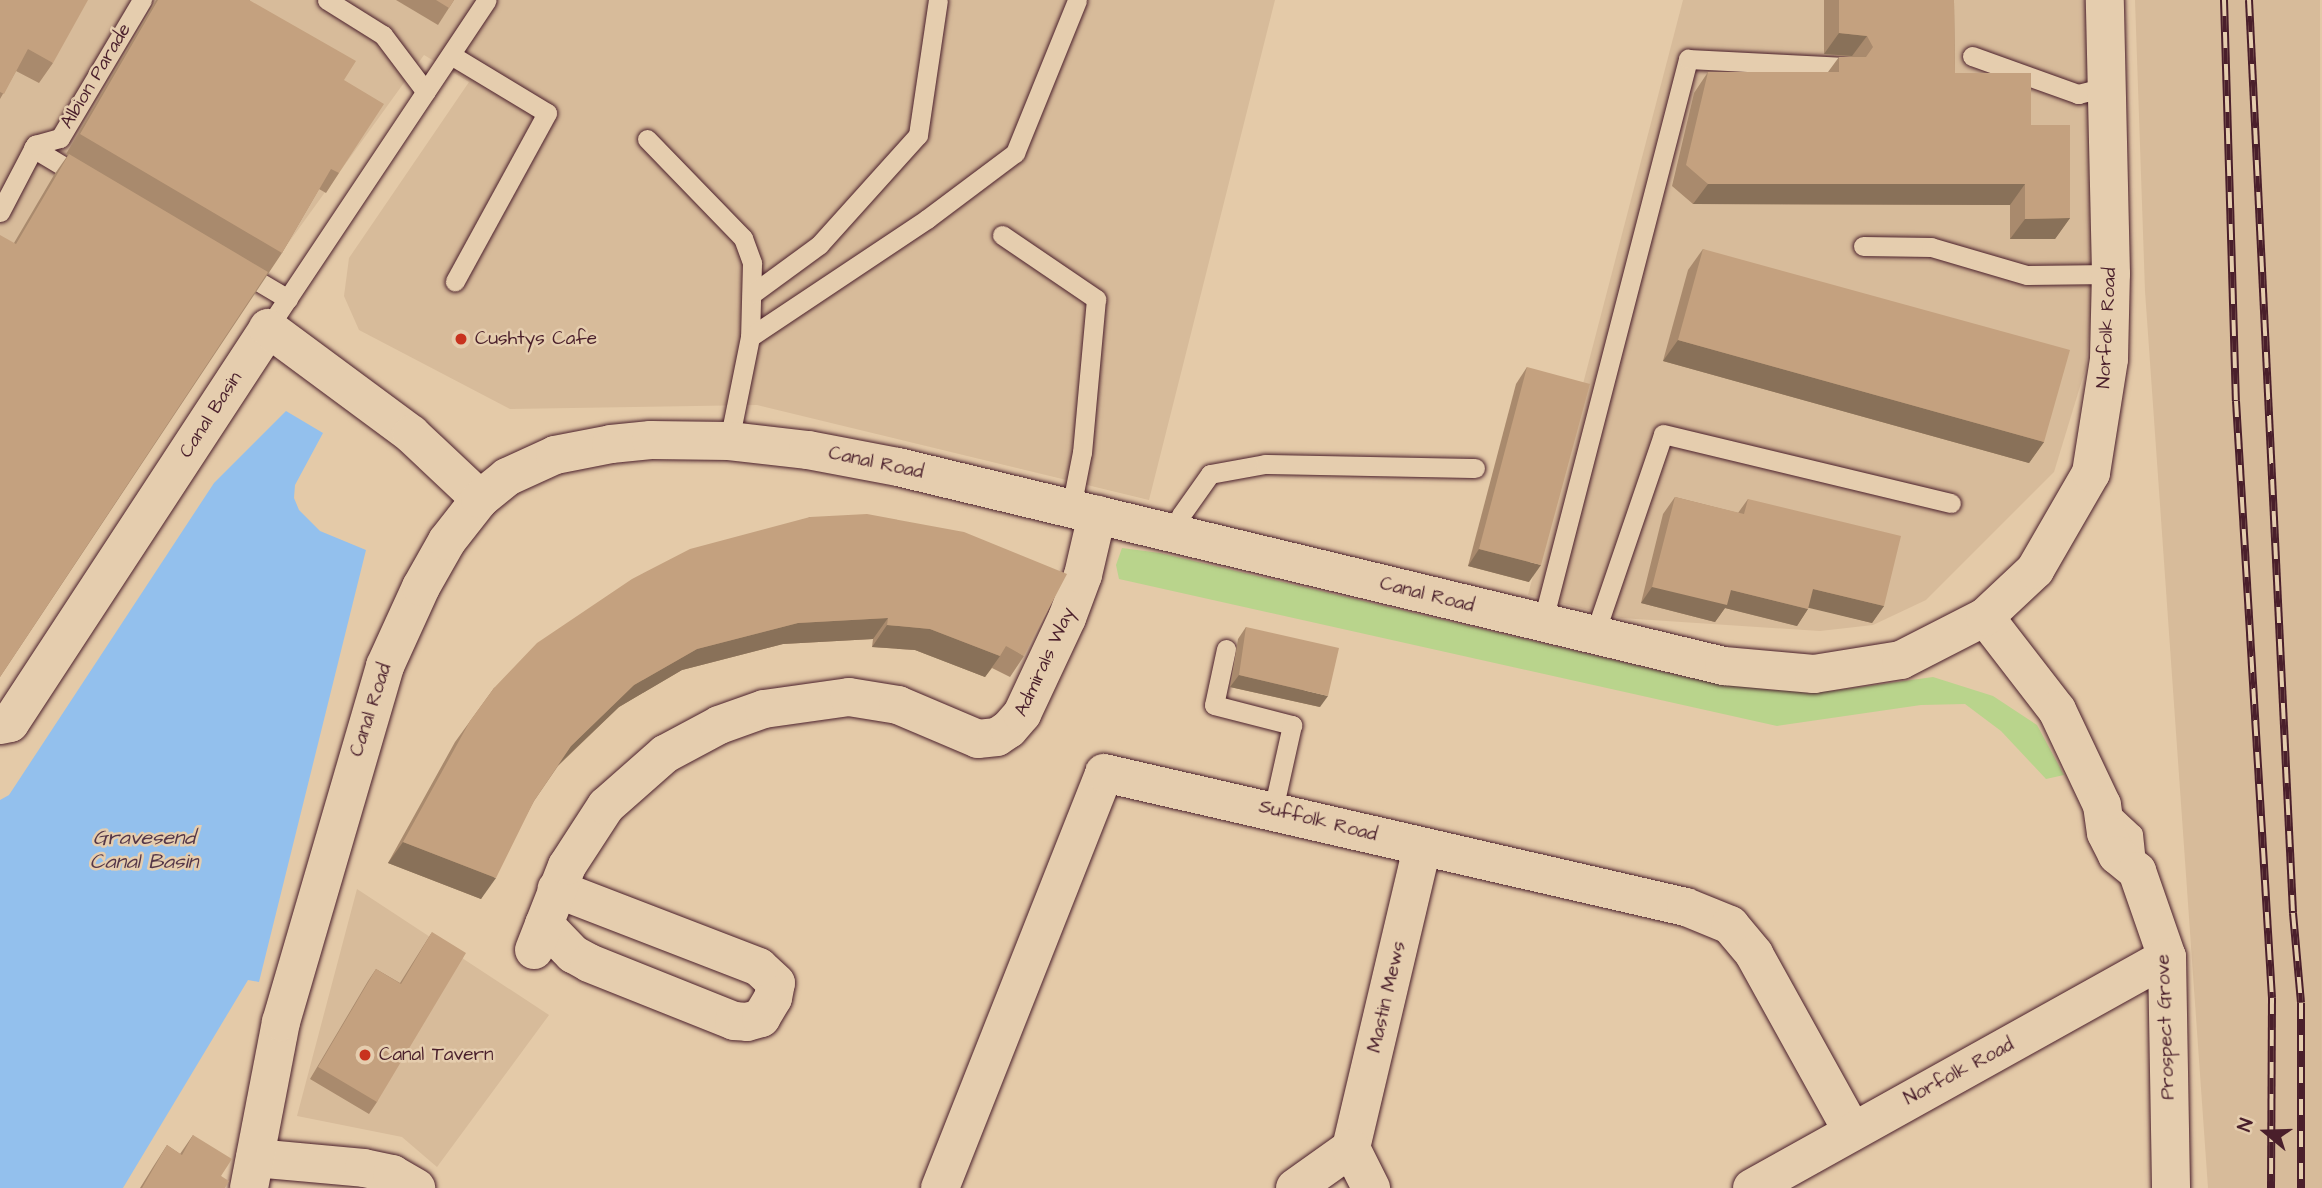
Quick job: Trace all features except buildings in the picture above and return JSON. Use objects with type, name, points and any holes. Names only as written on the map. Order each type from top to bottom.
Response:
[{"type":"street","name":"Norfolk Road","points":[[1985,617],[2035,570],[2091,473],[2109,359],[2111,274],[2105,0]]},
{"type":"street","points":[[278,314],[480,499]]},
{"type":"street","name":"Canal Basin","points":[[0,725],[10,723],[278,314]]},
{"type":"street","name":"Canal Road","points":[[252,1173],[281,1022],[385,666],[434,563],[464,517],[480,499],[517,471],[577,450],[651,440],[729,441],[873,461],[1724,666],[1814,674],[1901,660],[1985,617]]},
{"type":"street","name":"Admirals Way","points":[[557,889],[759,967],[776,983],[773,998],[761,1018],[747,1023],[734,1021],[589,963],[539,937],[557,889],[579,844],[606,806],[624,787],[665,754],[735,718],[772,707],[849,697],[898,705],[978,739],[997,737],[1009,729],[1022,713],[1067,618],[1083,575],[1084,511]]},
{"type":"street","name":"Prospect Grove","points":[[1985,617],[2057,710],[2102,805],[2106,833],[2117,855],[2137,871],[2167,957],[2171,1188]]},
{"type":"street","name":"Suffolk Road","points":[[940,1188],[1104,773],[1686,907],[1730,925],[1754,954],[1852,1131]]},
{"type":"street","name":"Mastin Mews","points":[[1351,1147],[1422,847]]},
{"type":"street","name":"Norfolk Road","points":[[1752,1188],[2167,957]]},
{"type":"street","points":[[1295,1188],[1351,1147],[1371,1188]]},
{"type":"street","points":[[252,1173],[364,1168],[392,1174],[416,1188]]},
{"type":"lane","name":"Albion Parade","points":[[33,148],[60,138],[142,0]]},
{"type":"lane","points":[[327,0],[383,35],[426,92]]},
{"type":"lane","points":[[218,258],[278,314],[486,0]]},
{"type":"lane","points":[[752,294],[819,245],[918,135],[938,0]]},
{"type":"lane","points":[[750,337],[927,219],[1015,153],[1077,0]]},
{"type":"lane","points":[[451,55],[547,113],[455,281]]},
{"type":"lane","points":[[1972,56],[2078,94],[2107,87]]},
{"type":"lane","points":[[1542,624],[1688,59],[1846,67]]},
{"type":"lane","points":[[647,139],[743,238],[752,263],[750,337],[729,441]]},
{"type":"lane","points":[[0,212],[33,148],[102,190]]},
{"type":"lane","points":[[1002,235],[1096,299],[1082,452],[1084,511]]},
{"type":"lane","points":[[1863,246],[1931,247],[2027,275],[2111,274]]},
{"type":"lane","points":[[1594,636],[1663,434],[1951,503]]},
{"type":"lane","points":[[1176,533],[1181,515],[1210,474],[1265,464],[1475,468]]},
{"type":"lane","points":[[1226,649],[1214,705],[1292,725],[1273,810]]},
{"type":"shaded area","points":[[0,0],[1275,0],[1149,500],[757,405],[510,409],[359,330],[344,296],[349,258],[469,82],[424,55],[253,292],[0,675]]},
{"type":"shaded area","points":[[1683,0],[2085,0],[2093,292],[2086,367],[2054,472],[1926,600],[1873,625],[1820,631],[1621,618],[1528,595]]},
{"type":"shaded area","points":[[2135,0],[2320,0],[2322,1188],[2208,1188],[2145,291]]},
{"type":"shaded area","points":[[357,889],[549,1015],[437,1167],[402,1137],[297,1116]]},
{"type":"green space","points":[[1122,548],[1160,553],[1689,678],[1771,690],[1831,691],[1933,677],[1993,696],[2037,725],[2064,775],[2046,779],[2001,731],[1965,704],[1921,705],[1777,726],[1119,579],[1116,565]]},
{"type":"water","name":"Gravesend Canal Basin","points":[[286,411],[323,433],[295,485],[294,498],[299,510],[320,531],[366,550],[259,982],[248,980],[123,1188],[0,1188],[0,800],[9,795],[214,483]]},
{"type":"railway","points":[[2224,0],[2236,401],[2272,998],[2271,1188]]},
{"type":"railway","points":[[2249,0],[2293,913],[2301,1003],[2301,1188]]},
{"type":"place","name":"Cushtys Cafe","points":[[461,339]]},
{"type":"place","name":"Canal Tavern","points":[[365,1055]]}]
